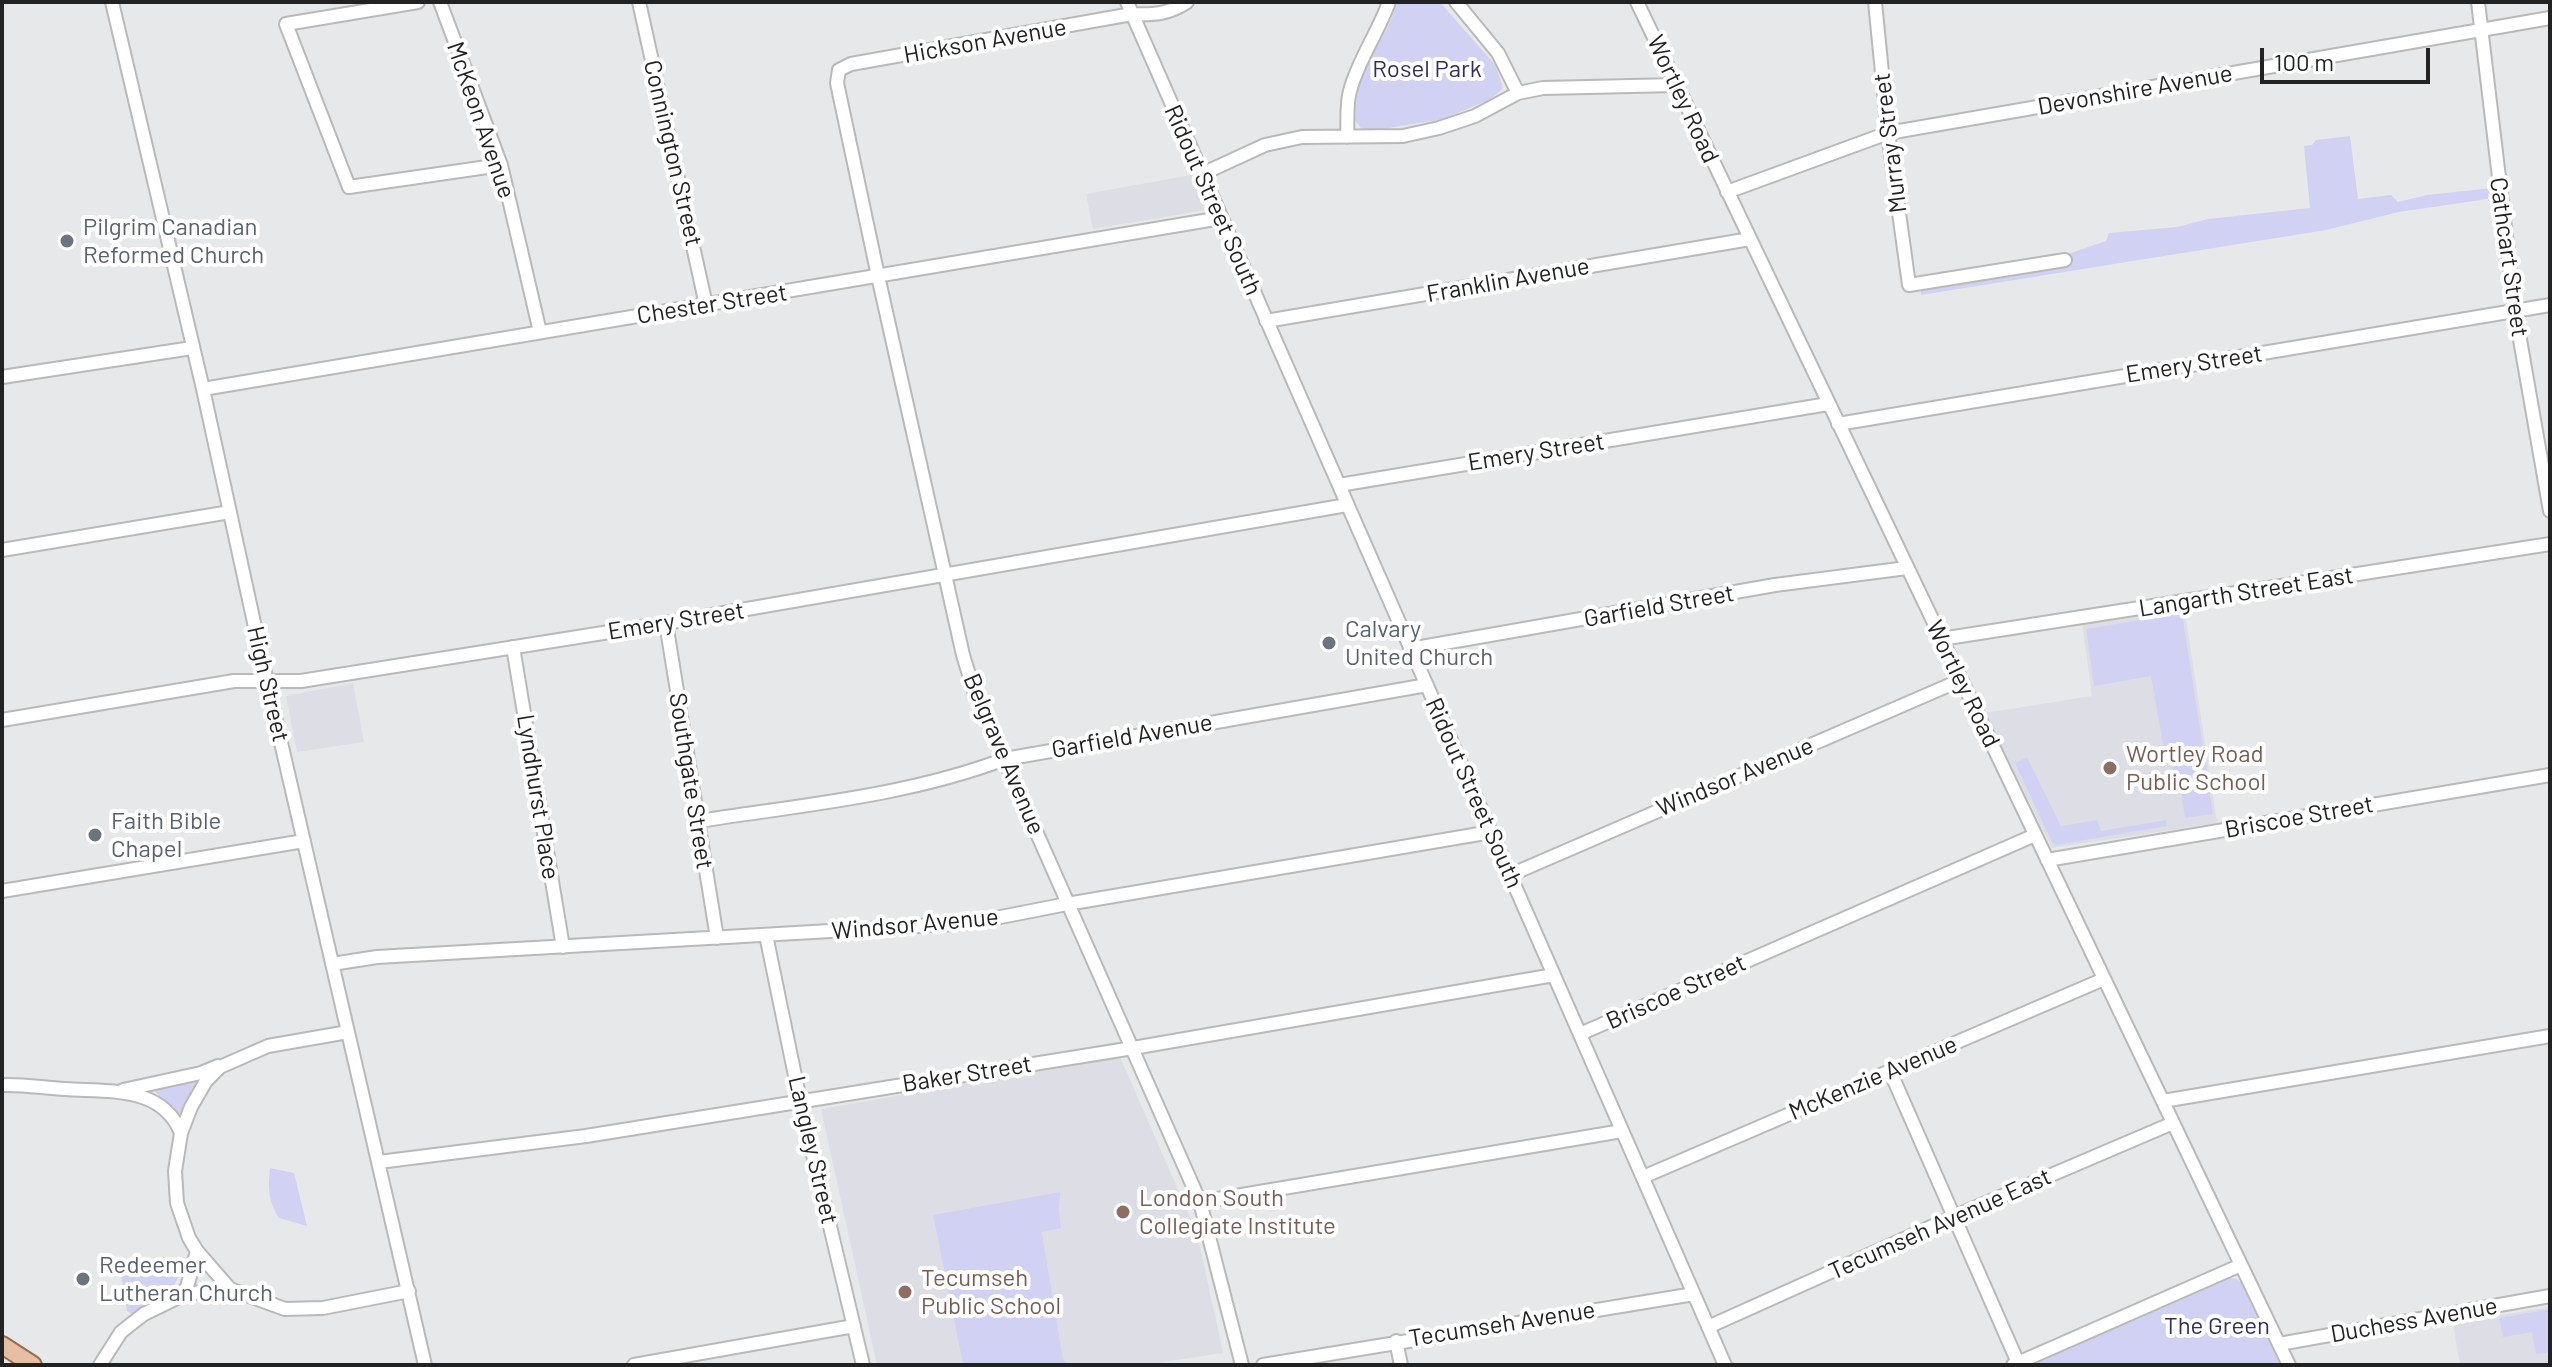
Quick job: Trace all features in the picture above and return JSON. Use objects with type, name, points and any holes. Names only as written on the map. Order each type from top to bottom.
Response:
[{"type":"main road","points":[[2,1345],[33,1365]]},
{"type":"street","name":"High Street","points":[[112,2],[425,1365]]},
{"type":"street","points":[[418,2],[286,24],[349,187],[501,165]]},
{"type":"street","name":"McKeon Avenue","points":[[440,2],[501,165],[540,332]]},
{"type":"street","name":"Connington Street","points":[[639,2],[706,305]]},
{"type":"street","name":"Hickson Avenue","points":[[839,70],[851,64],[1129,8],[1154,15],[1173,11],[1187,2]]},
{"type":"street","points":[[1347,137],[1349,94],[1358,67],[1389,2]]},
{"type":"street","points":[[1456,2],[1498,53],[1518,93]]},
{"type":"street","name":"Wortley Road","points":[[1637,2],[2289,1365]]},
{"type":"street","name":"Murray Street","points":[[1875,2],[1888,133],[1909,285],[2065,260]]},
{"type":"street","name":"Cathcart Street","points":[[2478,2],[2515,311],[2550,511]]},
{"type":"street","name":"Ridout Street South","points":[[1129,8],[1725,1365]]},
{"type":"street","name":"Devonshire Avenue","points":[[1727,192],[1888,133],[2550,18]]},
{"type":"street","name":"Belgrave Avenue","points":[[839,70],[837,83],[878,276],[974,691],[1200,1202],[1242,1365]]},
{"type":"street","points":[[1202,174],[1265,145],[1302,137],[1403,136],[1439,128],[1475,116],[1518,93],[1543,88],[1676,85]]},
{"type":"street","name":"Chester Street","points":[[203,389],[1221,218]]},
{"type":"street","name":"Franklin Avenue","points":[[1266,321],[1750,239]]},
{"type":"street","name":"Emery Street","points":[[1838,424],[2550,305]]},
{"type":"street","points":[[2,377],[192,348]]},
{"type":"street","name":"Emery Street","points":[[1339,485],[1828,404]]},
{"type":"street","name":"Emery Street","points":[[2,720],[234,681],[301,681],[666,623],[1347,505]]},
{"type":"street","points":[[2,550],[230,512]]},
{"type":"street","name":"Langarth Street East","points":[[1941,639],[2550,544]]},
{"type":"street","name":"Garfield Street","points":[[1410,649],[1775,585],[1907,568]]},
{"type":"street","name":"Southgate Street","points":[[666,623],[717,938]]},
{"type":"street","name":"Lyndhurst Place","points":[[513,647],[563,947]]},
{"type":"street","name":"Windsor Avenue","points":[[1510,875],[1961,680]]},
{"type":"street","name":"Garfield Avenue","points":[[699,821],[910,788],[1005,759],[1427,685]]},
{"type":"street","name":"Briscoe Street","points":[[2047,860],[2550,775]]},
{"type":"street","name":"Windsor Avenue","points":[[332,964],[377,957],[970,923],[1491,832]]},
{"type":"street","name":"Briscoe Street","points":[[1580,1034],[2035,835]]},
{"type":"street","points":[[2,891],[304,841]]},
{"type":"street","name":"Langley Street","points":[[766,935],[800,1100],[863,1365]]},
{"type":"street","name":"Baker Street","points":[[379,1162],[586,1136],[1133,1048],[1554,975]]},
{"type":"street","name":"McKenzie Avenue","points":[[1643,1177],[2104,979]]},
{"type":"street","points":[[118,1092],[201,1073],[268,1046],[348,1032]]},
{"type":"street","points":[[2163,1101],[2550,1036]]},
{"type":"street","points":[[230,1289],[189,1238],[177,1203],[175,1171],[181,1133],[206,1081],[220,1067],[243,1056]]},
{"type":"street","points":[[1890,1071],[2016,1364],[2241,1265]]},
{"type":"street","points":[[2,1085],[143,1096],[155,1102],[176,1121],[181,1133]]},
{"type":"street","name":"Tecumseh Avenue East","points":[[1708,1327],[2173,1123]]},
{"type":"street","points":[[1200,1202],[1622,1131]]},
{"type":"street","points":[[185,1294],[197,1251]]},
{"type":"street","points":[[100,1365],[121,1332],[144,1314],[185,1294],[230,1289],[285,1309],[323,1308],[409,1291]]},
{"type":"street","name":"Tecumseh Avenue","points":[[1263,1365],[1694,1294]]},
{"type":"street","name":"Duchess Avenue","points":[[2279,1344],[2550,1296]]},
{"type":"street","points":[[634,1365],[854,1326]]},
{"type":"street","points":[[1396,1341],[1401,1365]]},
{"type":"shaded area","points":[[1191,175],[1205,210],[1093,229],[1086,194]]},
{"type":"shaded area","name":"Wortley Road Public School","points":[[2184,606],[2217,823],[2052,848],[1985,713],[2092,696],[2082,621]]},
{"type":"shaded area","points":[[353,683],[364,742],[297,752],[286,696]]},
{"type":"shaded area","name":"London South Collegiate Institute","points":[[1120,1057],[1197,1233],[1223,1353],[1143,1365],[1067,1365],[1063,1358],[1042,1232],[933,1215],[963,1365],[877,1365],[821,1109]]},
{"type":"shaded area","points":[[2550,1307],[2550,1365],[2460,1365],[2453,1323]]},
{"type":"green space","name":"Rosel Park","points":[[1397,2],[1440,2],[1496,66],[1503,88],[1491,99],[1443,119],[1371,131],[1361,128],[1355,120],[1360,83]]},
{"type":"green space","points":[[2350,136],[2358,199],[2391,195],[2398,202],[2427,195],[2492,188],[2494,198],[2399,212],[2326,230],[1921,295],[1920,276],[2065,255],[2106,241],[2109,233],[2177,227],[2208,219],[2310,208],[2304,146],[2312,145],[2316,140]]},
{"type":"green space","points":[[2182,613],[2207,772],[2174,778],[2169,751],[2164,750],[2151,676],[2094,686],[2086,629]]},
{"type":"green space","points":[[2027,757],[2061,826],[2097,820],[2101,831],[2166,820],[2167,826],[2056,845],[2015,763]]},
{"type":"green space","points":[[2207,775],[2213,814],[2185,818],[2179,779]]},
{"type":"green space","points":[[202,1078],[180,1118],[155,1091]]},
{"type":"green space","points":[[270,1168],[294,1173],[307,1226],[279,1218],[270,1194]]},
{"type":"green space","points":[[1060,1192],[1061,1228],[1042,1232],[1063,1358],[1067,1365],[963,1365],[933,1215]]},
{"type":"green space","points":[[186,1265],[168,1295],[132,1314],[127,1311],[121,1275]]},
{"type":"green space","name":"The Green","points":[[2231,1278],[2241,1283],[2280,1365],[2032,1365]]},
{"type":"green space","points":[[2550,1309],[2550,1349],[2546,1353],[2536,1354],[2532,1332],[2503,1337],[2499,1318]]},
{"type":"place","name":"Pilgrim Canadian Reformed Church","points":[[67,241]]},
{"type":"place","name":"Calvary United Church","points":[[1329,643]]},
{"type":"place","name":"Wortley Road Public School","points":[[2110,768]]},
{"type":"place","name":"Faith Bible Chapel","points":[[95,835]]},
{"type":"place","name":"London South Collegiate Institute","points":[[1123,1212]]},
{"type":"place","name":"Redeemer Lutheran Church","points":[[83,1279]]},
{"type":"place","name":"Tecumseh Public School","points":[[905,1292]]}]
